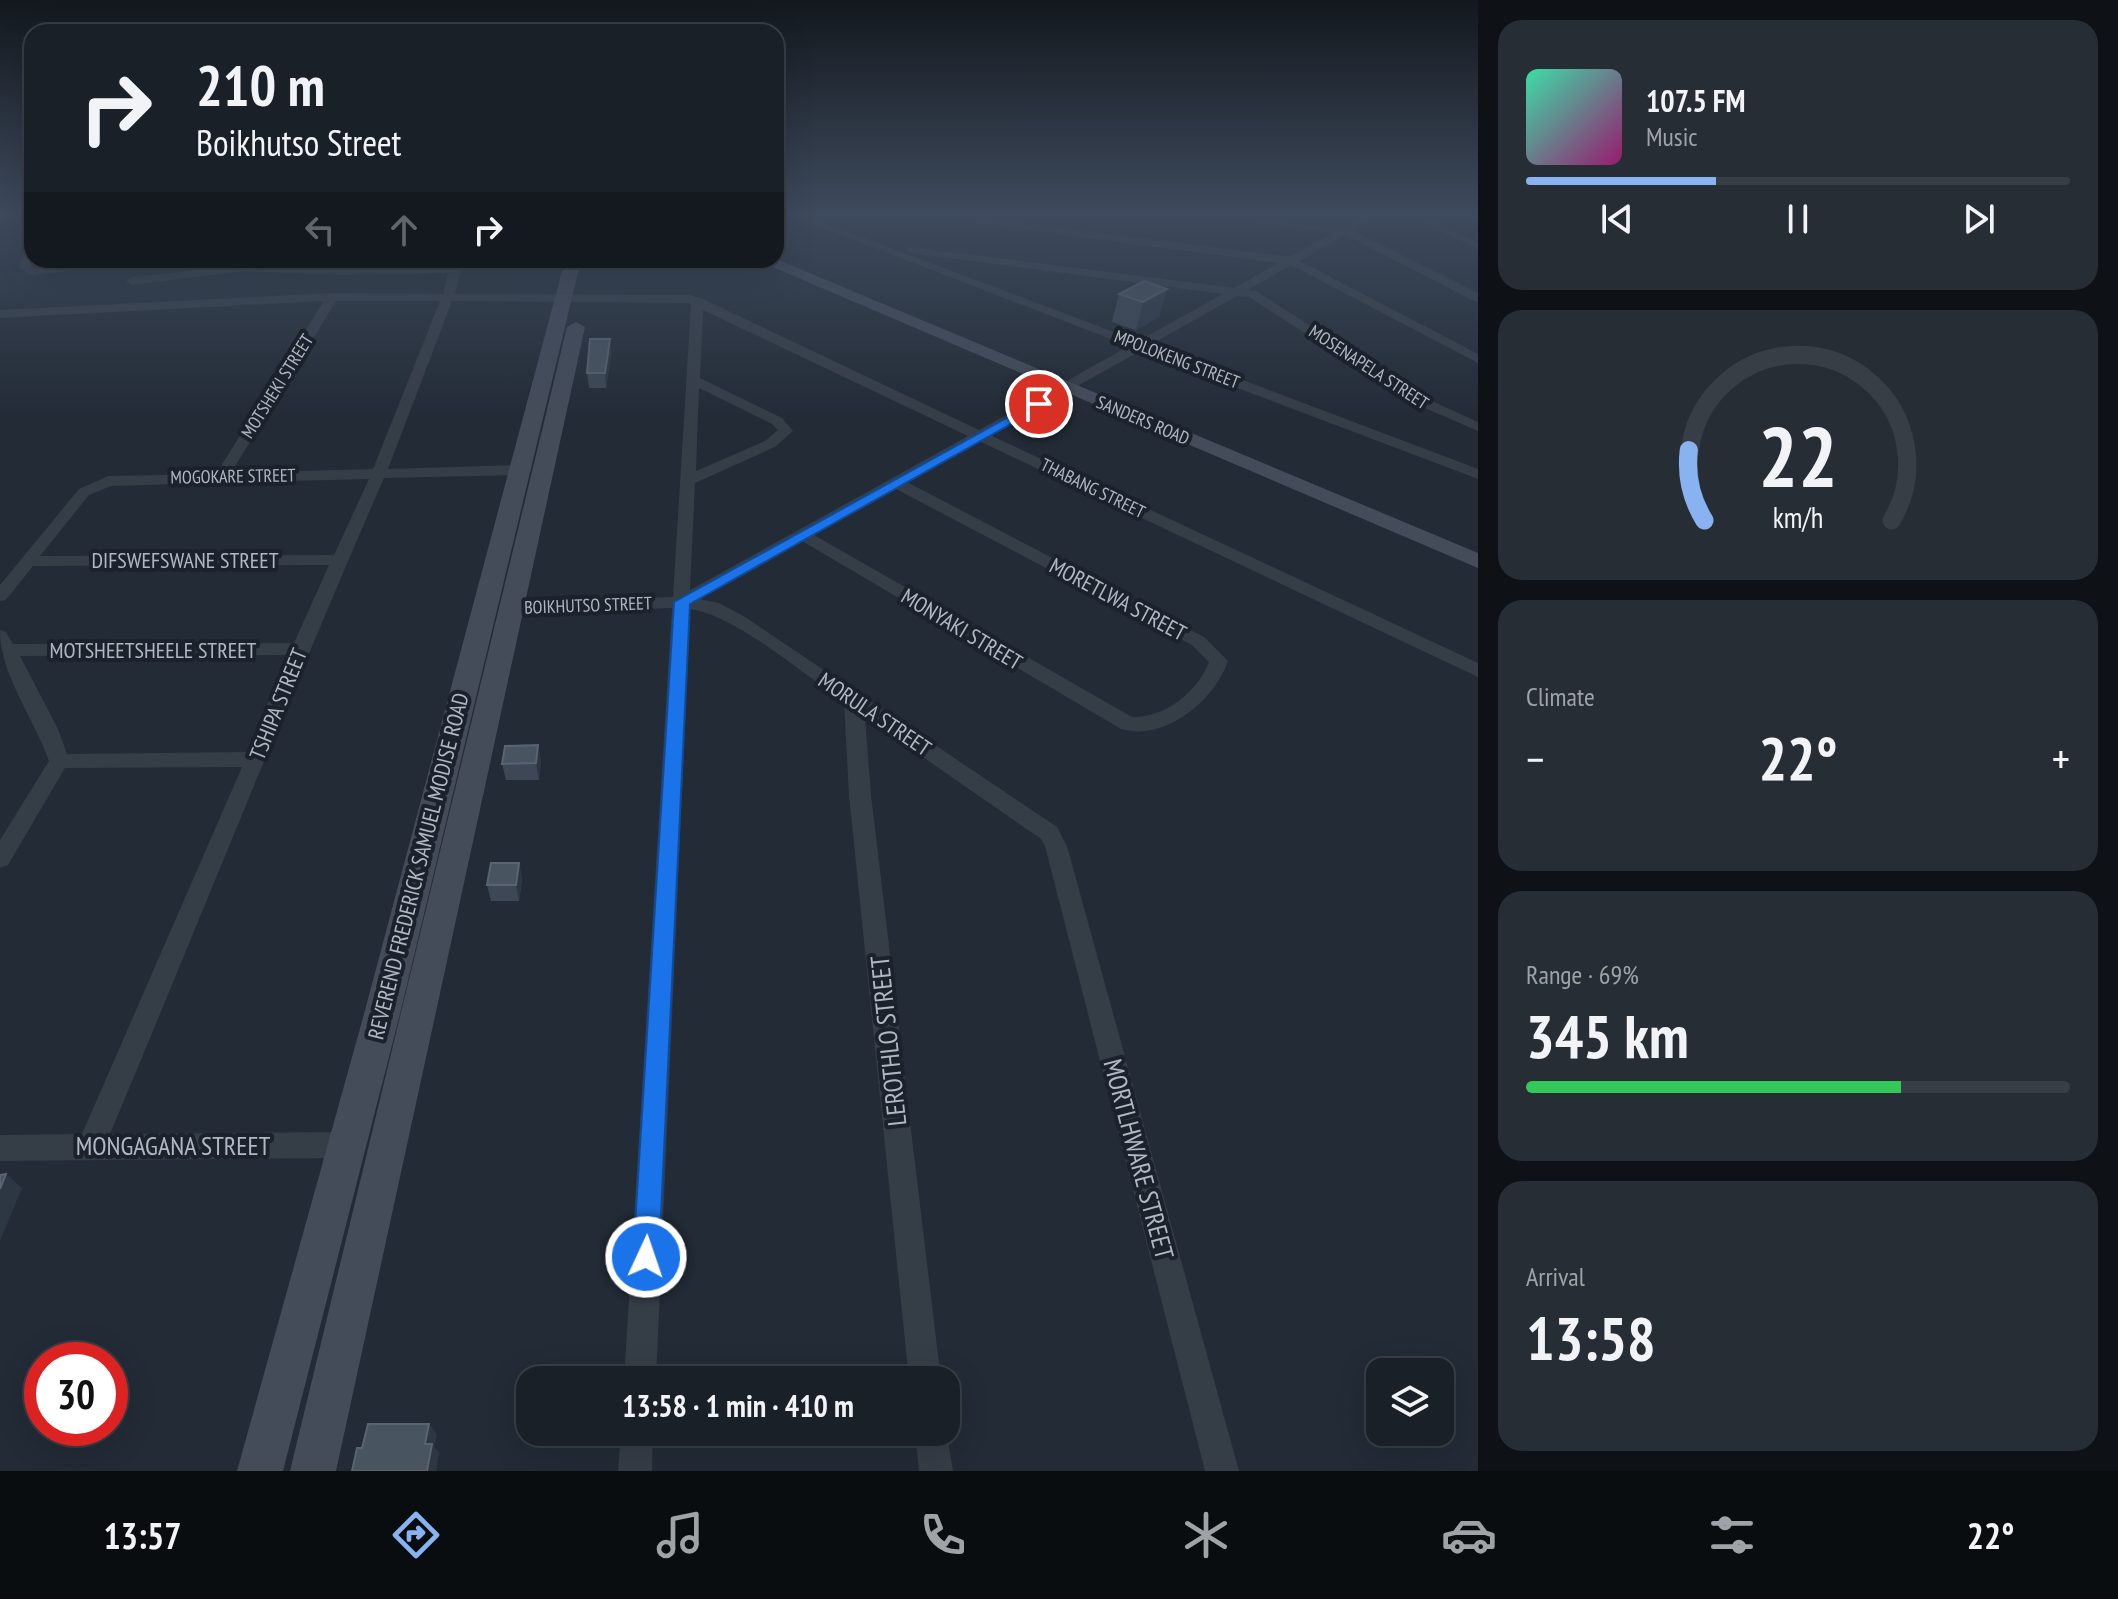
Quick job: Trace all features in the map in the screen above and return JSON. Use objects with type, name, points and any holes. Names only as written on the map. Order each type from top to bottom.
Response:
[{"type":"main road","name":"REVEREND FREDERICK SAMUEL MODISE ROAD","points":[[313,1471],[512,608],[574,296],[574,281]]},
{"type":"main road","name":"REVEREND FREDERICK SAMUEL MODISE ROAD","points":[[260,1471],[382,1014],[519,470],[574,296],[582,281]]},
{"type":"main road","name":"SANDERS ROAD","points":[[813,281],[1478,561]]},
{"type":"street","points":[[113,308],[135,281]]},
{"type":"street","name":"TSHIPA STREET","points":[[91,1145],[300,649],[379,474],[452,281]]},
{"type":"street","name":"MPOLOKENG STREET","points":[[969,281],[1478,474]]},
{"type":"street","name":"MOSENAPELA STREET","points":[[1153,281],[1238,291],[1270,304],[1430,407],[1478,427]]},
{"type":"street","name":"BOIKHUTSO STREET","points":[[512,608],[682,602],[805,536],[1257,281]]},
{"type":"street","points":[[1329,281],[1478,359]]},
{"type":"street","points":[[1444,281],[1478,298]]},
{"type":"street","name":"THABANG STREET","points":[[0,314],[332,297],[672,296],[697,301],[1478,671]]},
{"type":"street","name":"MOTSHEKI STREET","points":[[222,476],[332,297]]},
{"type":"street","points":[[641,1366],[697,301]]},
{"type":"street","points":[[689,480],[770,444],[786,431],[777,421],[693,380]]},
{"type":"street","name":"MOGOKARE STREET","points":[[0,596],[76,500],[95,486],[136,477],[519,470]]},
{"type":"street","name":"MORETLWA STREET","points":[[897,483],[1198,641],[1216,655],[1219,661],[1213,675],[1179,710],[1149,726],[1119,721]]},
{"type":"street","name":"MONYAKI STREET","points":[[805,536],[1119,721]]},
{"type":"street","name":"DIFSWEFSWANE STREET","points":[[28,561],[342,560]]},
{"type":"street","name":"MORULA STREET","points":[[682,602],[722,611],[1036,821],[1056,846]]},
{"type":"street","points":[[3,643],[48,729],[59,761]]},
{"type":"street","name":"MOTSHEETSHEELE STREET","points":[[3,643],[300,649]]},
{"type":"street","name":"LEROTHLO STREET","points":[[854,702],[862,811],[923,1366]]},
{"type":"street","points":[[59,761],[256,759]]},
{"type":"street","points":[[0,859],[59,761]]},
{"type":"street","name":"MORTLHWARE STREET","points":[[1056,846],[1222,1471]]},
{"type":"street","name":"MONGAGANA STREET","points":[[0,1148],[345,1145]]},
{"type":"street","points":[[635,1471],[636,1446]]},
{"type":"street","points":[[933,1446],[936,1471]]},
{"type":"building","points":[[1144,281],[1167,289],[1143,302],[1119,294]]},
{"type":"building","points":[[590,339],[610,339],[605,373],[587,373]]},
{"type":"building","points":[[538,745],[536,763],[502,764],[505,746]]},
{"type":"building","points":[[491,863],[519,863],[516,885],[487,885]]},
{"type":"building","points":[[6,1174],[0,1189],[0,1175]]},
{"type":"building","points":[[368,1424],[429,1424],[425,1444],[432,1444],[427,1471],[352,1471],[357,1448],[362,1448]]},
{"type":"route","points":[[646,1257],[682,602],[1039,404]]}]
